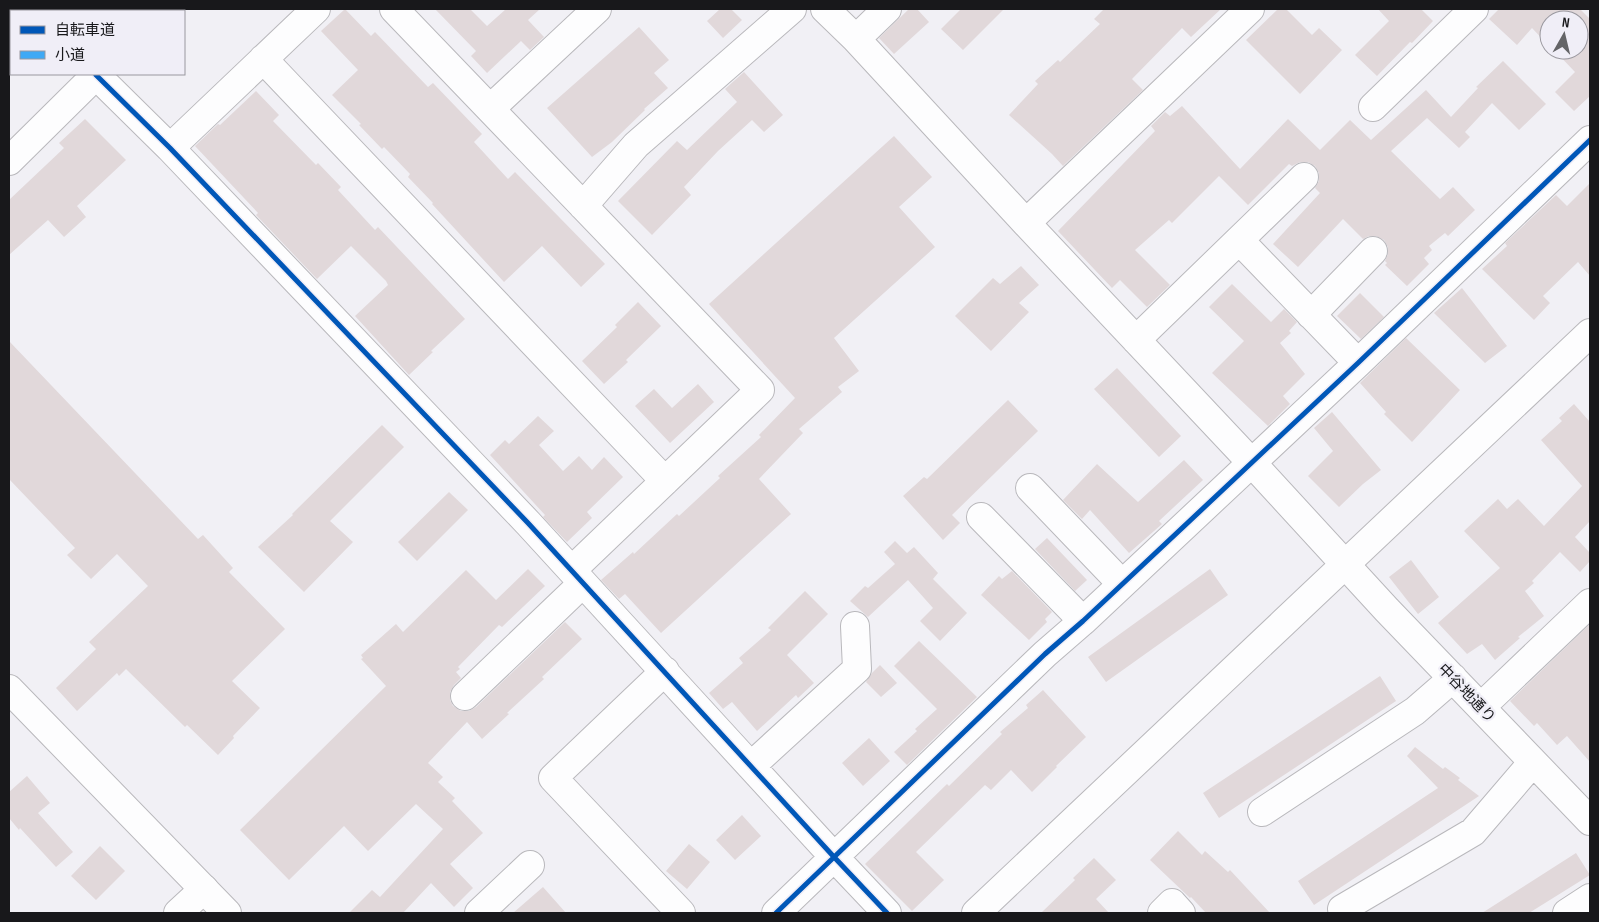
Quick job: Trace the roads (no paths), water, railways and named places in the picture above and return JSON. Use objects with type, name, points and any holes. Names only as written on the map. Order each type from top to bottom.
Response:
[{"type":"street","points":[[170,148],[316,9]]},
{"type":"street","points":[[394,9],[760,390],[665,481],[578,577],[465,696]]},
{"type":"street","points":[[490,109],[597,9]]},
{"type":"street","points":[[583,206],[636,145],[792,9]]},
{"type":"street","name":"中谷地通り","points":[[825,9],[856,39],[1344,564],[1590,821]]},
{"type":"street","points":[[856,39],[887,9]]},
{"type":"street","points":[[1026,223],[1250,9]]},
{"type":"street","points":[[1373,107],[1474,9]]},
{"type":"street","points":[[263,59],[665,481]]},
{"type":"street","points":[[9,161],[96,75]]},
{"type":"street","points":[[98,75],[522,516],[834,857],[888,913]]},
{"type":"street","points":[[776,913],[1045,654],[1083,621],[1358,363],[1590,140]]},
{"type":"street","points":[[1136,340],[1304,177]]},
{"type":"street","points":[[1239,240],[1358,363]]},
{"type":"street","points":[[1311,315],[1373,251]]},
{"type":"street","points":[[976,913],[1590,333]]},
{"type":"street","points":[[1030,488],[1122,584]]},
{"type":"street","points":[[981,517],[1083,621]]},
{"type":"street","points":[[1481,707],[1590,603]]},
{"type":"street","points":[[751,766],[857,669],[855,626]]},
{"type":"street","points":[[665,671],[552,778],[681,913]]},
{"type":"street","points":[[1262,812],[1414,711],[1453,678]]},
{"type":"street","points":[[9,689],[227,913]]},
{"type":"street","points":[[1342,909],[1473,832],[1533,762]]},
{"type":"street","points":[[479,913],[530,865]]},
{"type":"street","points":[[178,913],[204,889]]},
{"type":"street","points":[[1567,913],[1590,898]]},
{"type":"street","points":[[1162,913],[1172,903],[1181,913]]}]
